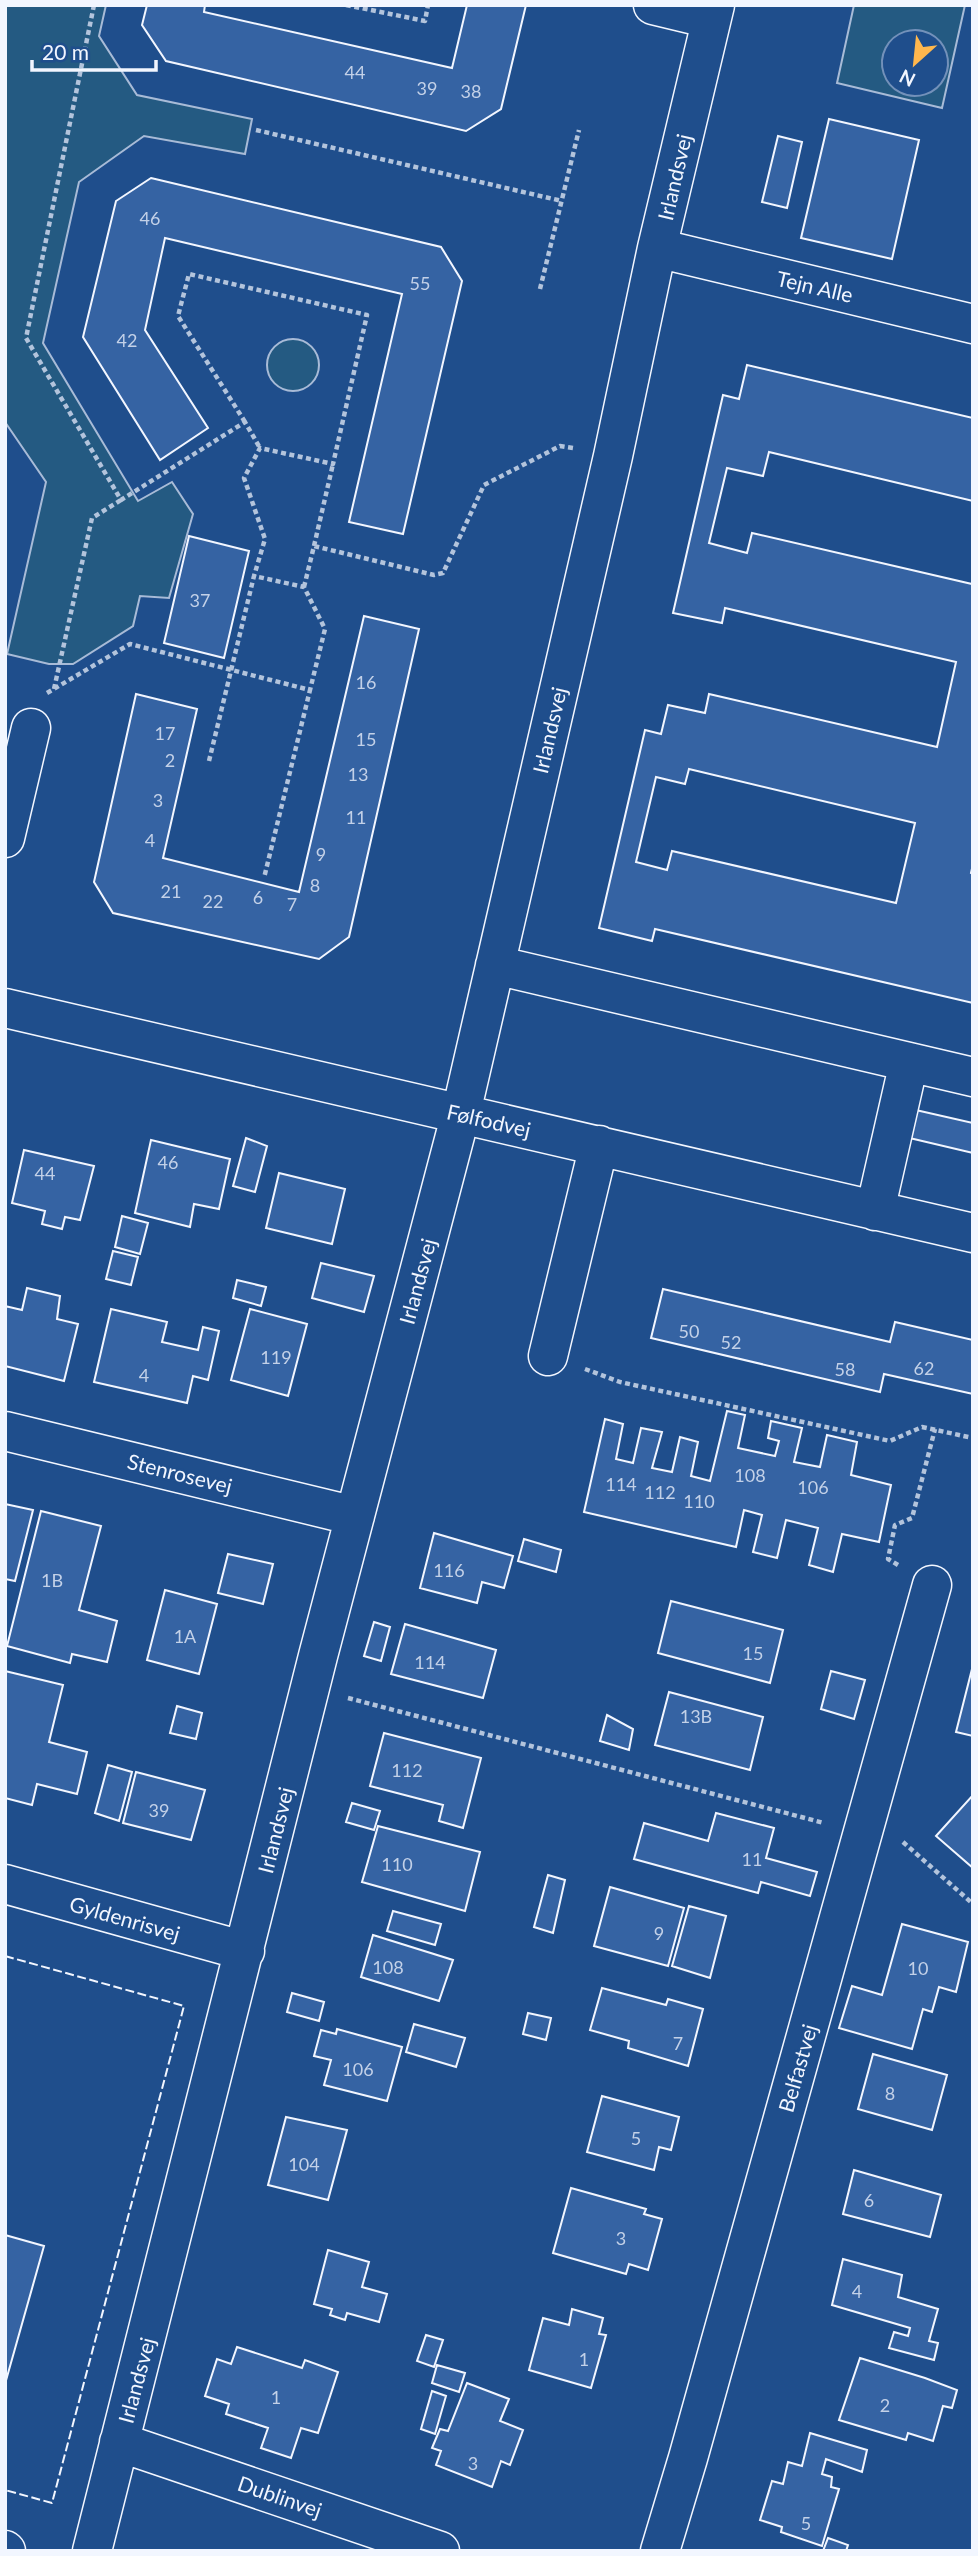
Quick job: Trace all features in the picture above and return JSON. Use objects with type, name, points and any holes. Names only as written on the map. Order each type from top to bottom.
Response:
[{"type":"street","points":[[653,5],[713,12]]},
{"type":"street","name":"Irlandsvej","points":[[92,2551],[355,1516],[461,1113],[713,12]]},
{"type":"street","name":"Tejn Alle","points":[[657,248],[973,324]]},
{"type":"street","points":[[5,838],[31,728]]},
{"type":"street","points":[[495,965],[973,1077]]},
{"type":"street","name":"Følfodvej","points":[[5,1008],[973,1233]]},
{"type":"street","points":[[875,1210],[909,1062]]},
{"type":"street","points":[[548,1356],[598,1146]]},
{"type":"street","name":"Stenrosevej","points":[[5,1431],[355,1516]]},
{"type":"street","name":"Belfastvej","points":[[660,2551],[932,1585]]},
{"type":"street","name":"Gyldenrisvej","points":[[5,1884],[245,1951]]},
{"type":"street","name":"Dublinvej","points":[[119,2442],[440,2551]]},
{"type":"path","points":[[94,5],[26,338],[121,500]]},
{"type":"path","points":[[346,5],[425,21],[428,5]]},
{"type":"path","points":[[256,130],[562,201]]},
{"type":"path","points":[[540,289],[579,130]]},
{"type":"path","points":[[264,878],[325,629],[303,587],[314,546],[333,464],[366,316],[189,274],[178,316],[260,448],[333,464]]},
{"type":"path","points":[[54,689],[92,518],[245,422]]},
{"type":"path","points":[[314,546],[434,575],[443,573],[484,485],[560,446],[613,456]]},
{"type":"path","points":[[209,761],[265,539],[244,478],[260,448]]},
{"type":"path","points":[[254,576],[303,587]]},
{"type":"path","points":[[31,728],[37,698],[130,644],[310,690]]},
{"type":"path","points":[[548,1356],[620,1382],[890,1440],[922,1427],[973,1438]]},
{"type":"path","points":[[932,1585],[888,1559],[895,1525],[912,1518],[935,1429]]},
{"type":"path","points":[[311,1688],[863,1833],[897,1836],[973,1904]]},
{"type":"shaded area","points":[[5,5],[106,5],[99,36],[137,95],[252,119],[245,154],[144,136],[79,182],[43,343],[138,501],[172,482],[193,514],[169,598],[140,596],[133,626],[73,664],[49,664],[7,654],[46,482],[5,422]]},
{"type":"shaded area","points":[[854,5],[965,5],[950,72],[950,28],[880,28],[880,93],[837,83]]},
{"type":"shaded area","points":[[900,98],[944,98],[942,108]]},
{"type":"shaded area","points":[[293,339],[312,346],[319,365],[312,384],[293,391],[274,384],[267,365],[274,346]]},
{"type":"building","points":[[147,5],[205,5],[204,12],[452,68],[467,5],[526,5],[501,109],[466,131],[166,61],[142,25]]},
{"type":"building","points":[[829,119],[919,140],[892,259],[801,238]]},
{"type":"building","points":[[778,136],[802,142],[787,208],[762,202]]},
{"type":"building","points":[[151,178],[441,247],[462,281],[403,534],[349,522],[402,294],[165,238],[145,330],[208,428],[160,460],[83,337],[116,201]]},
{"type":"building","points":[[747,365],[973,418],[973,501],[769,452],[763,476],[727,468],[709,543],[747,553],[752,533],[972,584],[973,581],[973,1003],[655,929],[652,941],[599,928],[645,730],[661,734],[668,705],[705,713],[709,694],[937,747],[956,662],[725,608],[722,623],[673,613],[723,395],[739,399]],"holes":[[[689,769],[915,823],[896,903],[672,851],[667,870],[636,862],[656,777],[685,784]]]},
{"type":"building","points":[[189,536],[249,551],[224,658],[164,643]]},
{"type":"building","points":[[364,616],[419,629],[349,937],[319,959],[113,913],[94,882],[136,694],[197,709],[163,858],[299,892]]},
{"type":"building","points":[[907,1108],[973,1123],[973,1153],[901,1136]]},
{"type":"building","points":[[246,1138],[267,1146],[255,1192],[233,1186]]},
{"type":"building","points":[[151,1140],[230,1159],[219,1209],[194,1204],[190,1227],[135,1213]]},
{"type":"building","points":[[24,1150],[94,1166],[80,1220],[65,1217],[62,1229],[42,1224],[45,1211],[12,1203]]},
{"type":"building","points":[[279,1173],[345,1189],[332,1244],[266,1228]]},
{"type":"building","points":[[122,1216],[148,1223],[140,1254],[115,1247]]},
{"type":"building","points":[[113,1251],[138,1257],[131,1285],[106,1279]]},
{"type":"building","points":[[321,1263],[374,1276],[364,1312],[312,1298]]},
{"type":"building","points":[[237,1280],[266,1287],[261,1306],[233,1298]]},
{"type":"building","points":[[27,1288],[60,1296],[57,1319],[78,1324],[64,1381],[5,1366],[5,1306],[22,1310]]},
{"type":"building","points":[[663,1289],[890,1342],[895,1322],[973,1340],[973,1394],[884,1374],[880,1392],[651,1338]]},
{"type":"building","points":[[111,1309],[167,1322],[162,1342],[198,1350],[203,1327],[219,1331],[208,1380],[193,1376],[187,1403],[94,1382]]},
{"type":"building","points":[[250,1309],[307,1324],[288,1396],[231,1380]]},
{"type":"building","points":[[727,1411],[745,1415],[738,1448],[775,1456],[779,1441],[768,1438],[771,1421],[802,1428],[794,1462],[820,1467],[827,1435],[857,1442],[851,1475],[891,1485],[879,1542],[842,1534],[833,1572],[809,1565],[818,1528],[786,1520],[777,1558],[753,1552],[762,1515],[744,1510],[736,1547],[584,1512],[605,1419],[623,1424],[616,1459],[633,1463],[641,1428],[662,1432],[652,1468],[672,1472],[680,1437],[698,1442],[691,1476],[710,1481]]},
{"type":"building","points":[[5,1504],[33,1510],[15,1581],[5,1579]]},
{"type":"building","points":[[41,1511],[101,1526],[79,1610],[117,1621],[107,1662],[72,1654],[70,1663],[7,1646]]},
{"type":"building","points":[[434,1533],[513,1556],[504,1588],[482,1582],[477,1603],[420,1588]]},
{"type":"building","points":[[524,1539],[561,1550],[556,1572],[518,1561]]},
{"type":"building","points":[[228,1554],[273,1564],[263,1604],[218,1593]]},
{"type":"building","points":[[165,1590],[217,1604],[199,1674],[147,1660]]},
{"type":"building","points":[[671,1601],[783,1630],[770,1683],[658,1653]]},
{"type":"building","points":[[374,1622],[390,1627],[381,1661],[364,1656]]},
{"type":"building","points":[[405,1624],[496,1650],[483,1698],[391,1674]]},
{"type":"building","points":[[973,1665],[973,1736],[956,1732]]},
{"type":"building","points":[[5,1671],[63,1685],[49,1742],[87,1752],[77,1794],[37,1784],[32,1805],[5,1798]]},
{"type":"building","points":[[831,1671],[865,1680],[854,1719],[821,1709]]},
{"type":"building","points":[[669,1692],[763,1717],[750,1770],[655,1745]]},
{"type":"building","points":[[177,1706],[202,1713],[196,1739],[170,1733]]},
{"type":"building","points":[[607,1715],[633,1729],[629,1750],[600,1741]]},
{"type":"building","points":[[384,1733],[481,1758],[463,1828],[439,1821],[443,1805],[370,1786]]},
{"type":"building","points":[[108,1765],[132,1772],[119,1821],[95,1813]]},
{"type":"building","points":[[136,1772],[205,1790],[191,1840],[123,1823]]},
{"type":"building","points":[[973,1795],[973,1868],[936,1836]]},
{"type":"building","points":[[352,1803],[380,1811],[374,1830],[346,1822]]},
{"type":"building","points":[[716,1813],[774,1828],[766,1858],[817,1872],[810,1896],[761,1882],[758,1893],[634,1859],[644,1823],[708,1841]]},
{"type":"building","points":[[378,1826],[480,1852],[465,1911],[362,1882]]},
{"type":"building","points":[[548,1875],[565,1880],[553,1933],[534,1927]]},
{"type":"building","points":[[610,1887],[684,1908],[668,1966],[594,1946]]},
{"type":"building","points":[[689,1906],[726,1916],[710,1978],[672,1966]]},
{"type":"building","points":[[393,1911],[441,1924],[435,1945],[387,1931]]},
{"type":"building","points":[[902,1924],[968,1942],[956,1992],[939,1987],[932,2012],[923,2009],[912,2049],[839,2028],[852,1986],[882,1995]]},
{"type":"building","points":[[373,1935],[453,1960],[439,2001],[361,1977]]},
{"type":"building","points":[[602,1988],[666,2005],[668,1999],[703,2009],[688,2066],[628,2048],[629,2041],[590,2030]]},
{"type":"building","points":[[292,1993],[324,2002],[319,2021],[287,2012]]},
{"type":"building","points":[[528,2013],[551,2018],[546,2040],[523,2034]]},
{"type":"building","points":[[414,2024],[465,2038],[456,2067],[406,2052]]},
{"type":"building","points":[[337,2029],[402,2047],[387,2101],[324,2085],[331,2060],[314,2056],[321,2030],[336,2034]]},
{"type":"building","points":[[873,2054],[947,2075],[932,2130],[858,2109]]},
{"type":"building","points":[[602,2096],[679,2117],[671,2150],[659,2147],[654,2170],[587,2152]]},
{"type":"building","points":[[286,2117],[347,2130],[328,2200],[268,2185]]},
{"type":"building","points":[[854,2170],[941,2195],[930,2237],[843,2214]]},
{"type":"building","points":[[571,2188],[646,2209],[644,2214],[662,2219],[648,2270],[629,2264],[626,2274],[553,2253]]},
{"type":"building","points":[[5,2235],[44,2246],[5,2384]]},
{"type":"building","points":[[328,2250],[369,2262],[362,2287],[387,2294],[379,2322],[347,2313],[345,2320],[330,2315],[332,2309],[314,2304]]},
{"type":"building","points":[[843,2259],[902,2275],[898,2297],[938,2309],[929,2341],[938,2343],[934,2360],[889,2348],[894,2332],[908,2336],[910,2328],[832,2305]]},
{"type":"building","points":[[572,2309],[603,2318],[599,2334],[606,2335],[591,2388],[529,2370],[543,2318],[569,2325]]},
{"type":"building","points":[[426,2335],[443,2340],[434,2367],[417,2361]]},
{"type":"building","points":[[237,2347],[302,2368],[305,2360],[338,2372],[318,2433],[301,2428],[291,2458],[261,2448],[268,2428],[226,2414],[229,2404],[205,2396],[217,2359],[231,2364]]},
{"type":"building","points":[[860,2358],[957,2390],[952,2408],[943,2406],[933,2441],[908,2433],[906,2440],[839,2420]]},
{"type":"building","points":[[437,2365],[465,2373],[459,2392],[432,2383]]},
{"type":"building","points":[[467,2383],[509,2399],[500,2421],[523,2430],[510,2465],[501,2461],[492,2487],[436,2465],[441,2451],[432,2448],[440,2429],[448,2431]]},
{"type":"building","points":[[432,2391],[446,2396],[435,2434],[421,2429]]},
{"type":"building","points":[[810,2433],[867,2450],[862,2472],[826,2459],[822,2474],[832,2477],[831,2487],[839,2489],[822,2546],[781,2532],[782,2527],[760,2520],[772,2481],[783,2484],[788,2462],[802,2466]]},
{"type":"building","points":[[828,2538],[848,2545],[846,2551],[823,2551]]},
{"type":"fence","points":[[5,1956],[184,2006],[52,2503],[5,2490]]}]
